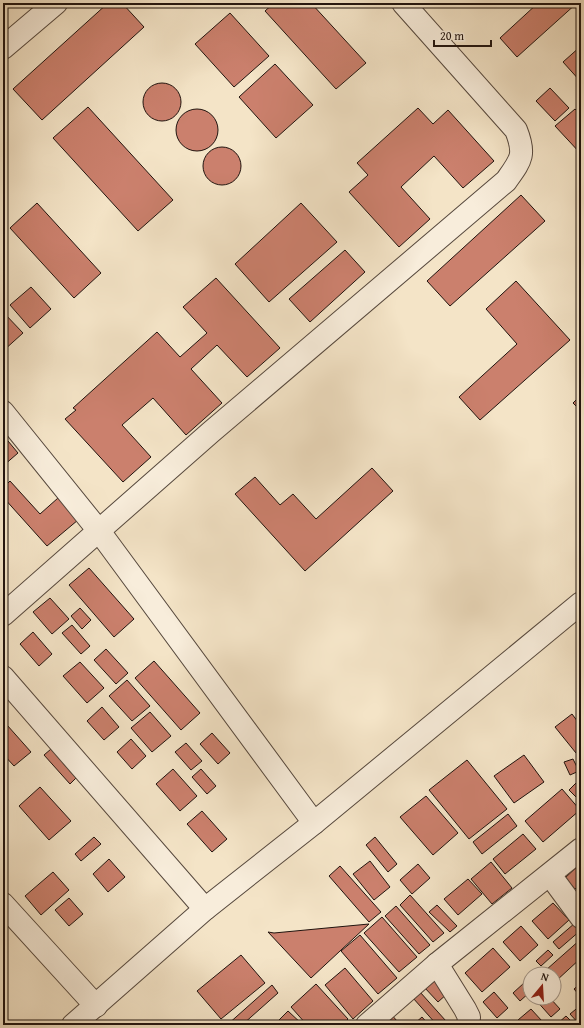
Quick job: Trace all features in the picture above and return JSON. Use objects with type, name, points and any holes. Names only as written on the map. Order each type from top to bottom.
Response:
[{"type":"street","points":[[3,48],[56,3]]},
{"type":"street","points":[[3,615],[211,432],[506,181],[518,163],[522,145],[516,130],[403,3]]},
{"type":"street","points":[[3,412],[100,531],[314,823]]},
{"type":"street","points":[[74,1025],[205,909],[314,823],[581,603]]},
{"type":"street","points":[[3,677],[205,909]]},
{"type":"street","points":[[367,1025],[437,964],[581,849]]},
{"type":"street","points":[[550,875],[581,917]]},
{"type":"street","points":[[3,904],[96,1006]]},
{"type":"street","points":[[437,964],[465,1009],[469,1017],[468,1025]]},
{"type":"building","points":[[108,3],[122,3],[144,27],[42,120],[13,89]]},
{"type":"building","points":[[274,3],[311,3],[366,63],[336,89],[265,11]]},
{"type":"building","points":[[538,3],[577,3],[517,57],[500,38]]},
{"type":"building","points":[[230,13],[269,56],[234,87],[195,44]]},
{"type":"building","points":[[581,46],[581,82],[563,62]]},
{"type":"building","points":[[275,64],[313,105],[276,138],[239,97]]},
{"type":"building","points":[[162,83],[175,89],[181,102],[175,115],[162,121],[149,115],[143,102],[149,89]]},
{"type":"building","points":[[550,88],[569,108],[555,121],[536,101]]},
{"type":"building","points":[[88,107],[173,200],[138,231],[53,138]]},
{"type":"building","points":[[418,108],[433,124],[448,110],[494,161],[463,188],[434,156],[401,187],[430,219],[399,247],[349,192],[368,175],[357,163]]},
{"type":"building","points":[[193,109],[201,109],[212,115],[218,126],[218,134],[212,145],[201,151],[193,151],[182,145],[176,134],[176,126],[182,115]]},
{"type":"building","points":[[575,109],[581,115],[581,154],[555,126]]},
{"type":"building","points":[[222,147],[235,153],[241,166],[235,179],[222,185],[209,179],[203,166],[209,153]]},
{"type":"building","points":[[521,195],[545,221],[450,306],[427,281]]},
{"type":"building","points":[[37,203],[101,273],[74,298],[10,228]]},
{"type":"building","points":[[301,203],[337,242],[269,302],[235,264]]},
{"type":"building","points":[[345,250],[365,272],[310,322],[289,299]]},
{"type":"building","points":[[216,278],[280,348],[247,377],[217,345],[191,369],[222,403],[186,435],[153,398],[122,425],[151,457],[123,482],[65,419],[76,410],[73,408],[157,332],[180,357],[207,333],[183,307]]},
{"type":"building","points":[[516,281],[570,340],[480,420],[459,397],[517,344],[486,309]]},
{"type":"building","points":[[31,287],[51,309],[30,328],[10,305]]},
{"type":"building","points":[[3,312],[23,333],[3,351]]},
{"type":"building","points":[[581,395],[581,411],[573,403]]},
{"type":"building","points":[[8,441],[18,453],[3,466],[3,446]]},
{"type":"building","points":[[372,468],[393,491],[305,571],[235,494],[255,477],[280,505],[293,494],[316,519]]},
{"type":"building","points":[[10,481],[40,514],[58,498],[78,520],[47,546],[3,497],[3,488]]},
{"type":"building","points":[[89,568],[134,619],[114,637],[69,585]]},
{"type":"building","points":[[50,598],[69,619],[52,634],[33,612]]},
{"type":"building","points":[[80,608],[91,620],[82,629],[71,616]]},
{"type":"building","points":[[72,625],[90,646],[81,654],[62,633]]},
{"type":"building","points":[[33,632],[52,654],[39,666],[20,644]]},
{"type":"building","points":[[106,649],[128,673],[116,684],[94,660]]},
{"type":"building","points":[[154,661],[200,713],[181,730],[135,678]]},
{"type":"building","points":[[80,662],[104,688],[87,703],[63,676]]},
{"type":"building","points":[[127,680],[150,706],[132,721],[109,696]]},
{"type":"building","points":[[102,707],[119,727],[104,740],[87,721]]},
{"type":"building","points":[[150,712],[171,736],[152,752],[131,728]]},
{"type":"building","points":[[572,714],[581,726],[581,749],[576,753],[555,727]]},
{"type":"building","points":[[7,725],[31,752],[14,766],[3,754],[3,729]]},
{"type":"building","points":[[212,733],[230,753],[218,764],[200,744]]},
{"type":"building","points":[[131,739],[146,756],[132,769],[117,752]]},
{"type":"building","points":[[186,743],[202,761],[191,770],[175,752]]},
{"type":"building","points":[[51,749],[76,778],[70,784],[44,755]]},
{"type":"building","points":[[524,755],[544,782],[514,803],[494,776]]},
{"type":"building","points":[[573,759],[579,771],[570,775],[564,762]]},
{"type":"building","points":[[467,760],[507,809],[469,839],[429,790]]},
{"type":"building","points":[[173,769],[197,796],[180,811],[156,784]]},
{"type":"building","points":[[201,769],[216,786],[207,794],[192,777]]},
{"type":"building","points":[[581,778],[581,802],[569,790]]},
{"type":"building","points":[[40,787],[71,821],[49,840],[19,806]]},
{"type":"building","points":[[562,789],[580,810],[543,842],[525,821]]},
{"type":"building","points":[[426,796],[458,833],[433,855],[400,817]]},
{"type":"building","points":[[202,811],[227,839],[212,852],[187,824]]},
{"type":"building","points":[[508,814],[517,826],[482,854],[473,842]]},
{"type":"building","points":[[523,834],[536,849],[505,874],[493,859]]},
{"type":"building","points":[[94,837],[101,844],[81,861],[75,854]]},
{"type":"building","points":[[375,837],[397,864],[388,872],[366,845]]},
{"type":"building","points":[[109,859],[125,877],[108,892],[93,874]]},
{"type":"building","points":[[370,861],[390,887],[374,900],[353,874]]},
{"type":"building","points":[[491,862],[512,888],[492,904],[471,879]]},
{"type":"building","points":[[581,863],[581,883],[575,889],[565,878]]},
{"type":"building","points":[[418,864],[430,878],[412,894],[400,880]]},
{"type":"building","points":[[340,866],[381,912],[369,922],[329,876]]},
{"type":"building","points":[[53,872],[69,890],[41,915],[25,896]]},
{"type":"building","points":[[468,879],[482,894],[458,915],[444,899]]},
{"type":"building","points":[[410,895],[444,933],[433,942],[400,905]]},
{"type":"building","points":[[69,898],[83,914],[69,926],[55,910]]},
{"type":"building","points":[[553,903],[569,920],[548,939],[532,921]]},
{"type":"building","points":[[437,905],[457,926],[450,932],[429,912]]},
{"type":"building","points":[[396,906],[430,945],[419,954],[385,916]]},
{"type":"building","points":[[382,917],[417,957],[399,972],[364,933]]},
{"type":"building","points":[[575,923],[581,930],[559,949],[553,942]]},
{"type":"building","points":[[369,924],[311,978],[268,932],[274,933]]},
{"type":"building","points":[[521,926],[538,945],[520,961],[503,942]]},
{"type":"building","points":[[360,935],[397,978],[378,994],[341,951]]},
{"type":"building","points":[[581,939],[581,958],[562,975],[562,966],[551,966]]},
{"type":"building","points":[[493,948],[510,967],[482,992],[465,973]]},
{"type":"building","points":[[548,950],[553,955],[541,966],[536,961]]},
{"type":"building","points":[[241,955],[265,983],[221,1019],[197,991]]},
{"type":"building","points":[[345,968],[373,1001],[353,1019],[325,985]]},
{"type":"building","points":[[434,978],[448,993],[438,1002],[424,987]]},
{"type":"building","points":[[581,983],[581,997],[574,989]]},
{"type":"building","points":[[316,984],[348,1019],[342,1025],[307,1025],[291,1007]]},
{"type":"building","points":[[272,985],[278,993],[242,1025],[227,1025]]},
{"type":"building","points":[[522,985],[522,999],[520,1001],[513,993]]},
{"type":"building","points":[[420,992],[446,1021],[441,1025],[437,1025],[413,998]]},
{"type":"building","points":[[494,992],[508,1008],[497,1018],[483,1002]]},
{"type":"building","points":[[581,1005],[581,1025],[580,1025],[570,1014]]},
{"type":"building","points":[[541,1006],[557,1006],[560,1009],[551,1017]]},
{"type":"building","points":[[531,1009],[542,1021],[538,1025],[522,1025],[518,1020]]},
{"type":"building","points":[[288,1011],[303,1025],[274,1025]]},
{"type":"building","points":[[391,1014],[397,1021],[393,1025],[379,1025]]},
{"type":"building","points":[[566,1016],[573,1023],[570,1025],[556,1025]]},
{"type":"building","points":[[422,1017],[429,1025],[414,1024]]}]
